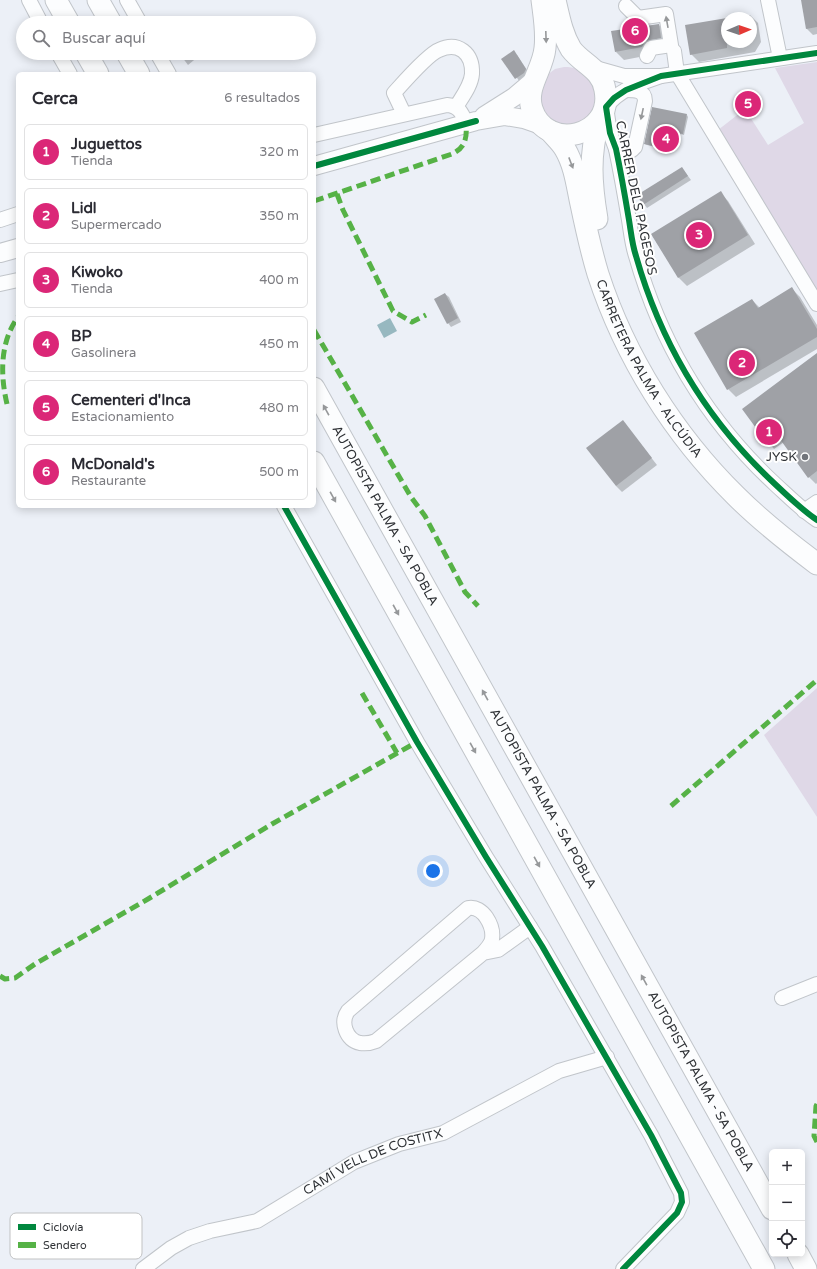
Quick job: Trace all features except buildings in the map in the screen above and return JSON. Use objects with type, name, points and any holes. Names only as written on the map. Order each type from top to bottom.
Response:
[{"type":"highway","points":[[56,0],[65,16]]},
{"type":"highway","points":[[98,0],[107,16]]},
{"type":"highway","points":[[542,0],[546,42],[544,58],[530,95],[530,103],[536,119],[547,129],[557,134],[573,135],[591,128],[603,114],[606,98],[603,81],[598,73],[576,55],[567,41],[558,7]]},
{"type":"highway","points":[[90,60],[97,72]]},
{"type":"highway","points":[[131,60],[138,72]]},
{"type":"highway","points":[[536,77],[548,64],[562,60],[577,60],[588,65]]},
{"type":"highway","name":"CARRETERA PALMA - ALCÚDIA","points":[[603,114],[593,143],[592,156],[593,190],[596,216],[618,292],[640,341],[659,376],[674,399],[713,452],[768,510],[817,548]]},
{"type":"highway","name":"CARRETERA PALMA - ALCÚDIA","points":[[547,129],[566,150],[573,166],[585,226],[604,293],[622,334],[649,384],[669,415],[690,443],[735,496],[767,525],[817,564]]},
{"type":"highway","name":"AUTOPISTA PALMA - SA POBLA","points":[[316,392],[769,1204]]},
{"type":"highway","points":[[316,466],[764,1269]]},
{"type":"highway","points":[[800,1257],[806,1269]]},
{"type":"main road","points":[[471,122],[514,97],[536,77]]},
{"type":"main road","points":[[316,165],[471,122],[505,116],[524,119],[547,129]]},
{"type":"main road","points":[[0,253],[16,249]]},
{"type":"street","points":[[29,0],[38,16]]},
{"type":"street","points":[[127,0],[136,16]]},
{"type":"street","points":[[768,0],[780,58]]},
{"type":"street","points":[[626,6],[638,18],[666,14],[671,45],[651,48],[647,56]]},
{"type":"street","points":[[404,114],[394,92],[437,50],[450,46],[461,48],[471,62],[472,75],[467,91],[456,108]]},
{"type":"street","points":[[674,51],[677,73],[817,304]]},
{"type":"street","points":[[588,65],[624,76],[661,76],[817,53]]},
{"type":"street","points":[[62,60],[69,72]]},
{"type":"street","points":[[161,60],[168,72]]},
{"type":"street","points":[[603,114],[614,98],[626,90],[661,76]]},
{"type":"street","points":[[616,149],[626,153],[635,147],[645,101],[642,92],[626,90]]},
{"type":"street","points":[[316,135],[443,106],[456,108],[471,122]]},
{"type":"street","name":"CARRER DELS PAGESOS","points":[[603,114],[616,149],[635,254],[658,319],[683,369],[710,412],[752,463],[804,511],[817,520]]},
{"type":"street","points":[[0,220],[16,215]]},
{"type":"street","points":[[0,284],[16,280]]},
{"type":"street","points":[[804,511],[817,502]]},
{"type":"street","points":[[285,508],[417,742],[530,927],[607,1057],[680,1188],[682,1198],[680,1208],[673,1219],[624,1269]]},
{"type":"street","points":[[483,952],[490,943],[492,935],[491,927],[481,910],[474,907],[468,908],[348,1011],[344,1021],[346,1030],[350,1037],[360,1043],[370,1043],[376,1041],[483,952],[498,950],[530,927]]},
{"type":"street","points":[[782,998],[817,984]]},
{"type":"street","name":"CAMÍ VELL DE COSTITX","points":[[143,1269],[171,1248],[189,1238],[210,1231],[257,1221],[354,1162],[399,1144],[443,1133],[559,1071],[607,1057]]},
{"type":"shaded area","points":[[817,62],[817,290],[718,130],[745,109],[768,145],[804,123],[775,68]]},
{"type":"shaded area","points":[[571,67],[582,71],[598,92],[594,112],[578,125],[557,124],[542,111],[539,91],[547,75],[555,69]]},
{"type":"shaded area","points":[[817,688],[817,817],[764,735]]},
{"type":"water","points":[[390,318],[397,331],[384,338],[377,325]]},
{"type":"marked path","points":[[316,200],[452,154],[465,142],[466,123]]},
{"type":"marked path","points":[[337,194],[343,210],[393,311],[412,322],[426,315]]},
{"type":"marked path","points":[[7,404],[3,381],[3,359],[8,337],[16,320]]},
{"type":"marked path","points":[[316,333],[411,497],[425,516],[465,592],[478,606]]},
{"type":"marked path","points":[[671,806],[817,680]]},
{"type":"marked path","points":[[362,693],[397,753]]},
{"type":"marked path","points":[[0,976],[5,979],[15,978],[35,964],[148,899],[272,824],[417,742]]},
{"type":"marked path","points":[[817,1104],[814,1136],[817,1142]]},
{"type":"cycle path","points":[[817,53],[661,76],[626,90],[614,98],[606,107],[610,133],[618,158],[635,252],[646,289],[673,351],[708,408],[751,461],[801,508],[817,520]]},
{"type":"cycle path","points":[[316,165],[476,121]]},
{"type":"cycle path","points":[[285,508],[417,742],[486,857],[542,946],[651,1135],[681,1193],[682,1202],[677,1213],[623,1269]]},
{"type":"place","name":"McDonald's","points":[[635,31]]},
{"type":"place","name":"Cementeri d'Inca","points":[[748,104]]},
{"type":"place","name":"BP","points":[[666,139]]},
{"type":"place","name":"Kiwoko","points":[[699,235]]},
{"type":"place","name":"Lidl","points":[[742,363]]},
{"type":"place","name":"Juguettos","points":[[769,432]]},
{"type":"place","name":"JYSK","points":[[805,457]]}]
